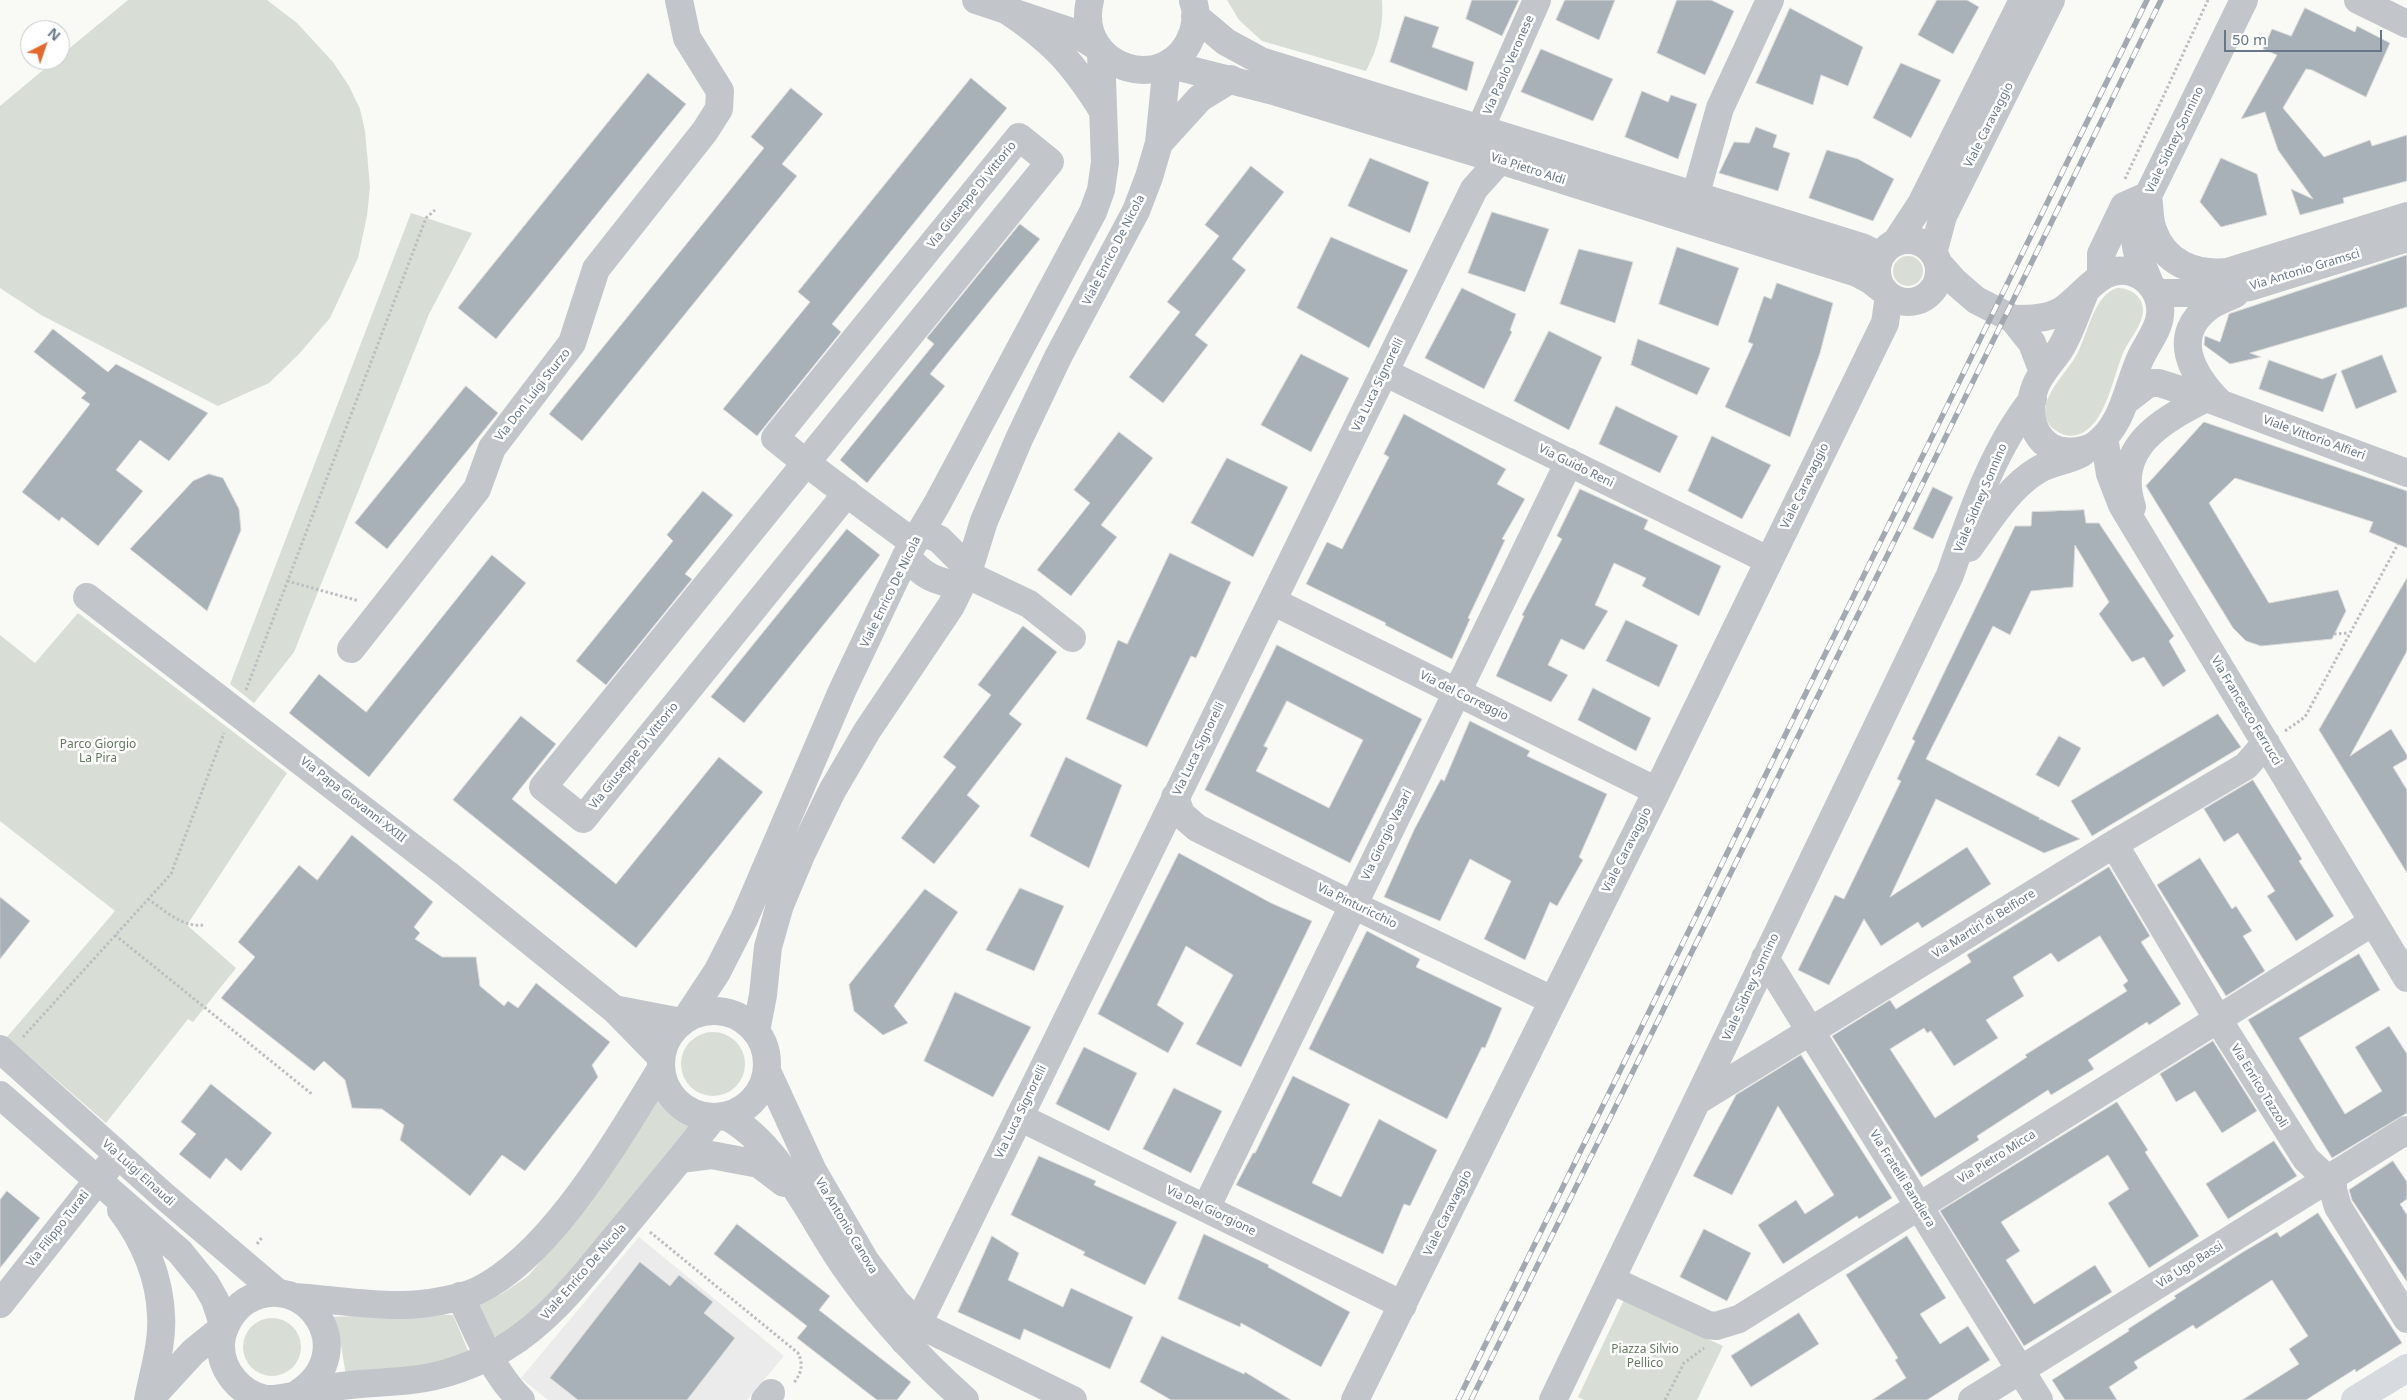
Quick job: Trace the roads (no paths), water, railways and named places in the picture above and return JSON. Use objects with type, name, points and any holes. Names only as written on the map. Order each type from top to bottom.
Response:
[{"type":"main road","points":[[2355,1400],[2407,1368]]},
{"type":"street","name":"Via Don Luigi Sturzo","points":[[351,649],[477,489],[492,448],[572,343],[596,269],[705,130],[719,109],[720,91],[687,38],[679,0]]},
{"type":"street","points":[[976,0],[1075,33],[1099,49],[1112,62],[1125,68],[1139,70],[1153,69],[1167,64],[1184,49],[1190,39],[1196,6]]},
{"type":"street","name":"Viale Enrico De Nicola","points":[[684,1021],[718,972],[744,919],[842,691],[914,544],[1058,282],[1093,212],[1101,190],[1105,162],[1099,49],[1087,19],[1090,0]]},
{"type":"street","name":"Via Paolo Veronese","points":[[1480,129],[1537,0]]},
{"type":"street","points":[[1695,197],[1720,108],[1770,0]]},
{"type":"street","name":"Viale Caravaggio","points":[[1924,298],[1937,281],[1935,258],[1943,216],[2051,0]]},
{"type":"street","name":"Viale Sidney Sonnino","points":[[2126,400],[2140,359],[2160,316],[2160,303],[2138,260],[2134,244],[2135,222],[2244,0]]},
{"type":"street","points":[[2358,0],[2407,24]]},
{"type":"street","name":"Viale Caravaggio","points":[[1355,1400],[1657,791],[1885,323],[1886,293],[1877,273],[1888,249],[1921,204],[2013,3]]},
{"type":"street","name":"Via Pietro Aldi","points":[[1196,6],[1226,42],[1261,61],[1862,248],[1888,249]]},
{"type":"street","name":"Viale Enrico De Nicola","points":[[1004,9],[1032,27],[1064,56],[1083,79],[1103,111]]},
{"type":"street","name":"Viale Enrico De Nicola","points":[[756,1031],[763,995],[768,947],[780,905],[801,855],[832,791],[867,731],[950,606],[966,576],[984,521],[1019,439],[1058,357],[1136,211],[1149,178],[1159,143],[1167,64]]},
{"type":"street","name":"Via Pietro Aldi","points":[[1167,64],[1231,79],[1500,160],[1857,273],[1870,280],[1886,293]]},
{"type":"street","name":"Viale Enrico De Nicola","points":[[1159,143],[1200,98],[1231,79]]},
{"type":"street","name":"Via Giuseppe Di Vittorio","points":[[847,493],[583,819],[544,787],[806,463],[1050,162],[1019,137],[775,438],[806,463],[847,493],[914,544]]},
{"type":"street","name":"Via Luca Signorelli","points":[[911,1332],[1019,1117],[1474,188],[1500,160]]},
{"type":"street","points":[[2126,400],[2097,443],[2062,451],[2050,448],[2039,439],[2033,426],[2032,399],[2035,387],[2043,372],[2062,347],[2094,283],[2101,254],[2124,206],[2148,196]]},
{"type":"street","name":"Via Antonio Gramsci","points":[[2148,196],[2152,229],[2164,252],[2182,266],[2211,273],[2246,277],[2407,238]]},
{"type":"street","name":"Via Antonio Gramsci","points":[[2153,288],[2201,293],[2407,216]]},
{"type":"street","points":[[1888,249],[1916,241],[1922,244],[1954,281],[1976,300],[2013,319],[2032,343],[2043,372]]},
{"type":"street","points":[[2013,319],[2036,319],[2060,311],[2094,283],[2118,269],[2134,273],[2153,288]]},
{"type":"street","points":[[2141,537],[2128,494],[2129,464],[2134,452],[2142,441],[2172,416],[2213,401],[2197,375],[2189,354],[2188,336],[2193,324],[2211,306],[2246,277]]},
{"type":"street","points":[[1886,293],[1898,301],[1909,303],[1924,298],[1976,300]]},
{"type":"street","name":"Via Guido Reni","points":[[1384,372],[1768,560]]},
{"type":"street","name":"Viale Vittorio Alfieri","points":[[2126,400],[2149,383],[2159,382],[2407,473]]},
{"type":"street","name":"Viale Sidney Sonnino","points":[[1553,1400],[1950,575],[1968,524],[2008,434],[2032,399]]},
{"type":"street","name":"Viale Sidney Sonnino","points":[[1950,575],[2006,499],[2024,479],[2040,468],[2073,459],[2097,443]]},
{"type":"street","name":"Via Francesco Ferrucci","points":[[2097,443],[2106,456],[2113,486],[2141,537],[2407,978]]},
{"type":"street","name":"Via Giorgio Vasari","points":[[1206,1208],[1569,462]]},
{"type":"street","points":[[966,576],[941,583],[919,571],[914,544],[939,539],[966,576],[1029,604],[1072,638]]},
{"type":"street","name":"Via Papa Giovanni XXIII","points":[[87,597],[447,874],[614,1009],[661,1063]]},
{"type":"street","name":"Via del Correggio","points":[[1272,601],[1657,791]]},
{"type":"street","name":"Via Martiri di Belfiore","points":[[1697,1101],[2114,844],[2246,766],[2266,743]]},
{"type":"street","name":"Via Pinturicchio","points":[[1175,797],[1181,814],[1198,828],[1353,905],[1552,1000]]},
{"type":"street","name":"Via Enrico Tazzoli","points":[[2114,844],[2217,1018],[2306,1159],[2322,1174],[2333,1176]]},
{"type":"street","name":"Via Pietro Micca","points":[[1610,1280],[1702,1322],[1716,1326],[1739,1319],[2373,922]]},
{"type":"street","name":"Via Fratelli Bandiera","points":[[1765,958],[2039,1400]]},
{"type":"street","points":[[614,1009],[684,1021]]},
{"type":"street","points":[[333,1385],[317,1379],[270,1398],[241,1388],[230,1375],[223,1360],[221,1344],[224,1327],[232,1313],[245,1302],[261,1295],[286,1295],[404,1305],[476,1292],[499,1278],[528,1253],[545,1234],[627,1126],[661,1063],[672,1032],[684,1021],[700,1013],[723,1012],[744,1020],[756,1031],[763,1043],[767,1056],[767,1071],[763,1086],[754,1100],[741,1110],[721,1116],[693,1112],[674,1098],[665,1084],[661,1063]]},
{"type":"street","name":"Via Luigi Einaudi","points":[[3,1052],[118,1155],[286,1295]]},
{"type":"street","name":"Via Antonio Canova","points":[[767,1071],[813,1171],[866,1262],[896,1302],[934,1372],[965,1400]]},
{"type":"street","points":[[0,1095],[151,1226],[192,1266],[215,1300],[224,1327]]},
{"type":"street","name":"Viale Enrico De Nicola","points":[[333,1385],[413,1380],[468,1366],[489,1356],[538,1324],[571,1290],[681,1159],[712,1119],[721,1116]]},
{"type":"street","name":"Via Antonio Canova","points":[[721,1116],[739,1123],[763,1144],[796,1191],[843,1265],[886,1323],[1073,1400]]},
{"type":"street","name":"Via Del Giorgione","points":[[1019,1117],[1403,1305]]},
{"type":"street","name":"Via Ugo Bassi","points":[[1972,1400],[2407,1130]]},
{"type":"street","name":"Via Filippo Turati","points":[[0,1304],[97,1179],[118,1155]]},
{"type":"street","points":[[681,1159],[711,1155],[758,1164],[796,1191]]},
{"type":"street","points":[[2333,1176],[2333,1190],[2338,1207],[2407,1319]]},
{"type":"street","points":[[97,1179],[133,1226],[156,1278],[162,1317],[148,1400]]},
{"type":"street","points":[[286,1295],[308,1306],[320,1318],[326,1334],[333,1385]]},
{"type":"street","points":[[460,1296],[489,1356],[507,1387],[521,1400]]},
{"type":"street","points":[[148,1400],[193,1352],[224,1327]]},
{"type":"railway","points":[[1458,1400],[2147,0]]},
{"type":"railway","points":[[1471,1400],[2161,0]]},
{"type":"park label","name":"Parco Giorgio La Pira","points":[[98,752]]},
{"type":"park label","name":"Piazza Silvio Pellico","points":[[1645,1357]]}]
